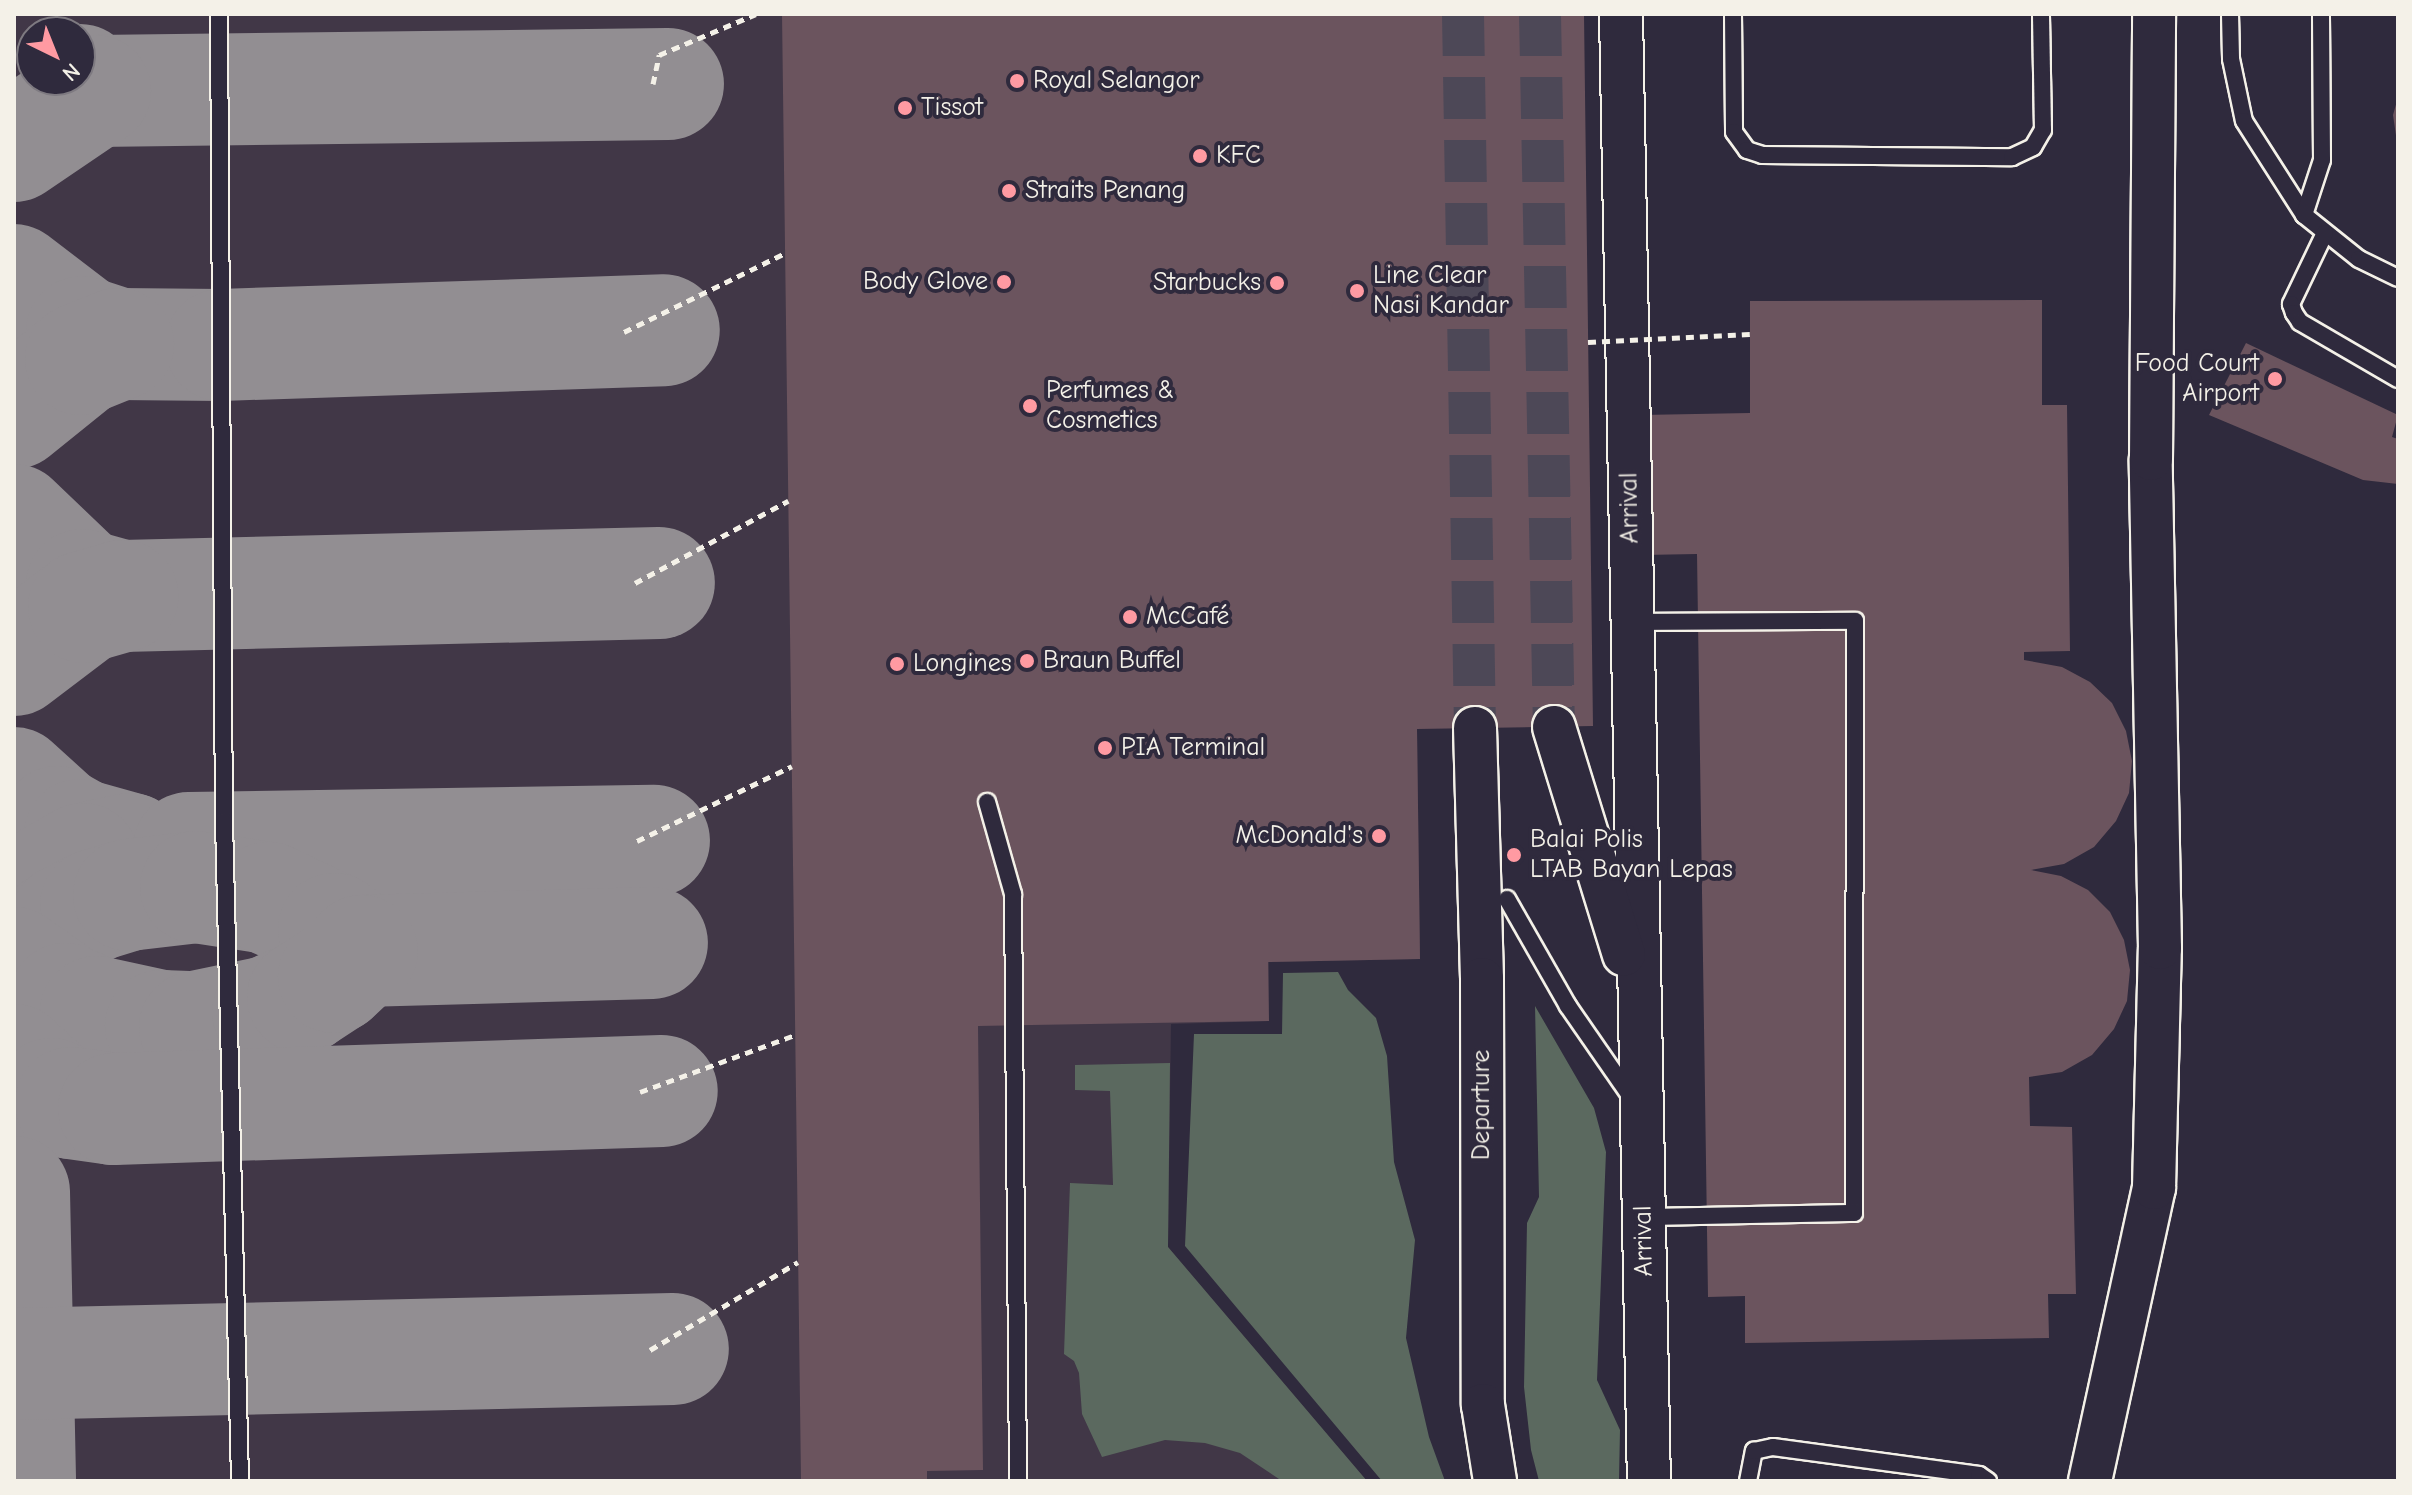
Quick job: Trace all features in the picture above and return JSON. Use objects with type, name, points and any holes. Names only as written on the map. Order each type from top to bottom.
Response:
[{"type":"street","name":"Arrival","points":[[1621,14],[1649,1481]]},
{"type":"street","points":[[2090,1481],[2154,1188],[2160,948],[2151,459],[2154,14]]},
{"type":"street","name":"Arrival","points":[[1554,727],[1638,1001]]},
{"type":"street","name":"Departure","points":[[1475,728],[1482,979],[1483,1405],[1495,1481]]},
{"type":"lane","points":[[219,14],[224,821],[240,1481]]},
{"type":"lane","points":[[1733,14],[1734,132],[1747,150],[1762,155],[2012,157],[2033,147],[2043,130],[2041,14]]},
{"type":"lane","points":[[2230,14],[2231,59],[2244,121],[2304,215],[2359,259],[2398,278]]},
{"type":"lane","points":[[2304,215],[2322,160],[2321,14]]},
{"type":"lane","points":[[2325,233],[2291,304],[2294,313],[2300,322],[2398,379]]},
{"type":"lane","points":[[1632,622],[1855,621],[1854,1213],[1643,1217]]},
{"type":"lane","points":[[987,802],[1013,894],[1018,1481]]},
{"type":"lane","points":[[1507,899],[1568,1006],[1641,1111]]},
{"type":"lane","points":[[1748,1481],[1754,1451],[1773,1447],[1979,1475],[1988,1481]]},
{"type":"path","points":[[653,84],[659,55],[756,14]]},
{"type":"path","points":[[624,332],[785,253]]},
{"type":"path","points":[[1588,342],[1750,334]]},
{"type":"path","points":[[635,583],[788,501]]},
{"type":"path","points":[[637,841],[792,766]]},
{"type":"path","points":[[640,1092],[795,1035]]},
{"type":"path","points":[[650,1350],[798,1262]]},
{"type":"shaded area","points":[[14,14],[1408,14],[1420,959],[1269,962],[1269,1021],[1171,1024],[1168,1247],[1367,1481],[14,1481]]},
{"type":"green space","points":[[1338,972],[1348,990],[1376,1018],[1387,1056],[1394,1162],[1415,1240],[1406,1338],[1429,1437],[1445,1481],[1382,1481],[1185,1246],[1194,1034],[1282,1034],[1283,973]]},
{"type":"green space","points":[[1535,1006],[1594,1108],[1606,1152],[1597,1380],[1620,1430],[1619,1481],[1539,1481],[1531,1450],[1524,1387],[1527,1223],[1539,1197]]},
{"type":"green space","points":[[1170,1063],[1168,1247],[1367,1481],[1282,1481],[1240,1453],[1205,1443],[1165,1440],[1102,1457],[1082,1414],[1079,1373],[1074,1361],[1064,1354],[1070,1183],[1113,1185],[1110,1091],[1075,1090],[1075,1065]]},
{"type":"building","name":"PIA Terminal","points":[[782,14],[1584,14],[1593,726],[1417,729],[1420,959],[1268,962],[1269,1021],[978,1026],[983,1470],[927,1471],[927,1481],[801,1481]]},
{"type":"building","points":[[2398,101],[2398,149],[2393,115]]},
{"type":"building","points":[[2042,300],[2042,405],[2067,405],[2070,651],[2024,652],[2024,660],[2062,667],[2090,682],[2112,703],[2126,731],[2132,761],[2129,793],[2116,821],[2094,847],[2064,864],[2031,870],[2061,876],[2088,890],[2110,912],[2124,940],[2130,970],[2127,1001],[2114,1029],[2092,1055],[2062,1072],[2029,1077],[2030,1126],[2072,1127],[2076,1294],[2048,1294],[2049,1338],[1745,1343],[1745,1296],[1708,1297],[1697,554],[1643,555],[1641,415],[1750,413],[1750,301]]},
{"type":"building","name":"Food Court Airport","points":[[2246,343],[2398,415],[2392,437],[2398,439],[2398,484],[2363,480],[2209,415]]},
{"type":"taxiway","points":[[96,91],[668,84]]},
{"type":"taxiway","points":[[14,146],[88,96]]},
{"type":"taxiway","points":[[14,280],[82,332],[118,344],[221,345],[664,330]]},
{"type":"taxiway","points":[[14,413],[81,359],[118,344]]},
{"type":"taxiway","points":[[14,520],[82,585],[122,596],[659,583]]},
{"type":"taxiway","points":[[14,660],[84,607],[122,596]]},
{"type":"taxiway","points":[[14,783],[57,822],[80,835],[130,849],[83,859],[46,880]]},
{"type":"taxiway","points":[[189,848],[654,841]]},
{"type":"taxiway","points":[[14,957],[66,920],[96,905],[129,895],[196,887],[268,898],[334,929],[362,951],[652,943]]},
{"type":"taxiway","points":[[14,963],[65,999],[96,1012],[161,1026],[195,1027],[268,1012],[303,997],[334,977],[362,951]]},
{"type":"taxiway","points":[[14,1060],[51,1094],[71,1103],[114,1109],[662,1091]]},
{"type":"taxiway","points":[[14,1192],[20,1481]]},
{"type":"taxiway","points":[[14,1364],[673,1349]]},
{"type":"tunnel","points":[[1463,14],[1475,728]]},
{"type":"tunnel","points":[[1540,14],[1554,727]]},
{"type":"place","name":"Royal Selangor","points":[[1017,81]]},
{"type":"place","name":"Tissot","points":[[905,108]]},
{"type":"place","name":"KFC","points":[[1200,156]]},
{"type":"place","name":"Straits Penang","points":[[1009,191]]},
{"type":"place","name":"Body Glove","points":[[1004,282]]},
{"type":"place","name":"Starbucks","points":[[1277,283]]},
{"type":"place","name":"Line Clear Nasi Kandar","points":[[1357,291]]},
{"type":"place","name":"Food Court Airport","points":[[2275,379]]},
{"type":"place","name":"Perfumes & Cosmetics","points":[[1030,406]]},
{"type":"place","name":"McCafé","points":[[1130,617]]},
{"type":"place","name":"Braun Buffel","points":[[1027,661]]},
{"type":"place","name":"Longines","points":[[897,664]]},
{"type":"place","name":"PIA Terminal","points":[[1105,748]]},
{"type":"place","name":"McDonald's","points":[[1379,836]]},
{"type":"place","name":"Balai Polis LTAB Bayan Lepas","points":[[1514,855]]}]
